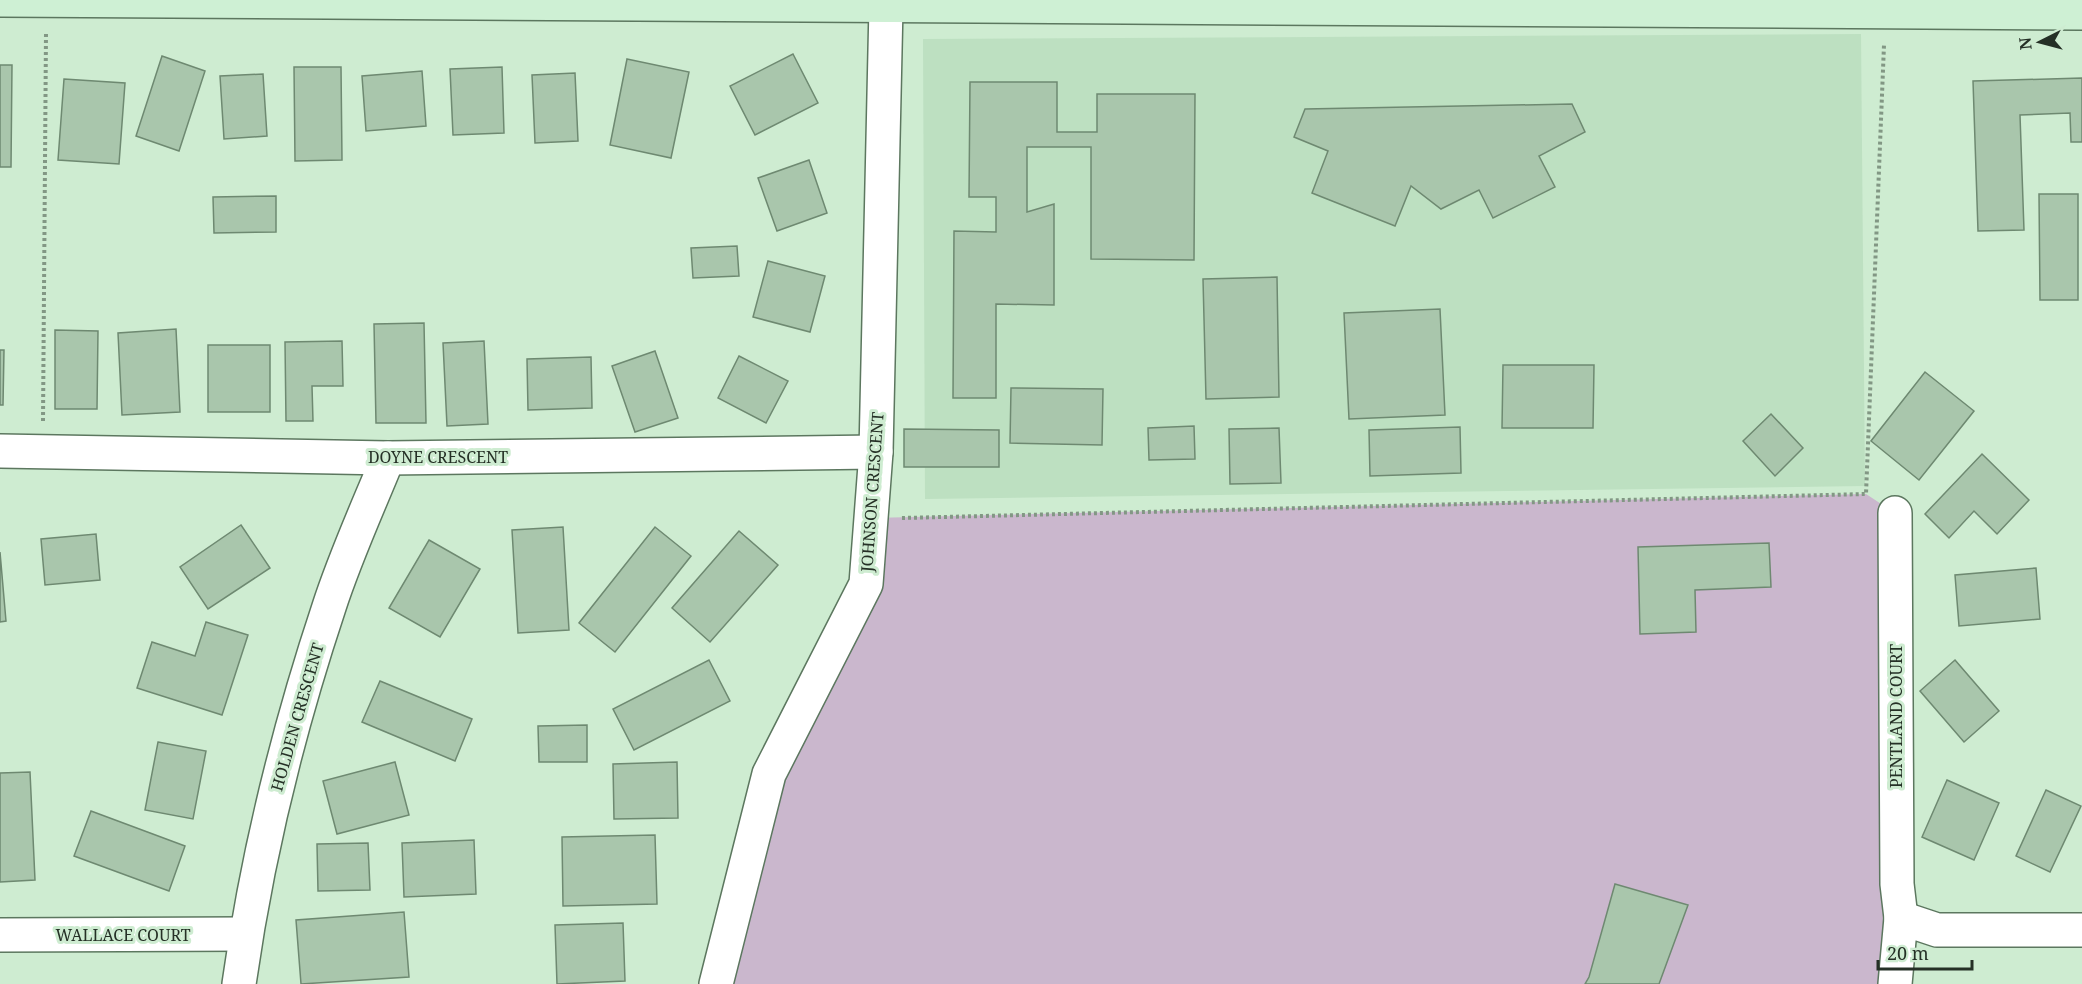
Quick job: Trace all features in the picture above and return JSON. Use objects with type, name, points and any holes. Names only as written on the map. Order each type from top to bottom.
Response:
[{"type":"street","points":[[0,0],[646,2],[886,6],[1063,3],[1729,5],[1886,12],[2082,13]]},
{"type":"street","name":"JOHNSON CRESCENT","points":[[716,984],[769,774],[866,584],[876,452],[886,6]]},
{"type":"street","name":"DOYNE CRESCENT","points":[[0,451],[388,458],[876,452]]},
{"type":"street","name":"HOLDEN CRESCENT","points":[[239,984],[246,934],[275,791],[329,606],[388,458]]},
{"type":"street","name":"PENTLAND COURT","points":[[1894,984],[1901,918],[1897,884],[1895,513]]},
{"type":"street","points":[[1901,918],[1937,930],[2082,930]]},
{"type":"street","name":"WALLACE COURT","points":[[0,935],[246,934]]},
{"type":"path","points":[[42,452],[46,1]]},
{"type":"path","points":[[871,518],[1866,494],[1886,12]]},
{"type":"shaded area","points":[[1861,34],[1865,486],[925,499],[923,39]]},
{"type":"shaded area","points":[[1866,494],[1895,513],[1895,984],[716,984],[769,774],[866,584],[871,518]]},
{"type":"building","points":[[793,54],[818,103],[755,135],[730,86]]},
{"type":"building","points":[[162,56],[205,71],[179,151],[136,136]]},
{"type":"building","points":[[627,59],[689,72],[671,158],[610,145]]},
{"type":"building","points":[[0,65],[12,65],[11,167],[0,167]]},
{"type":"building","points":[[294,67],[341,67],[342,160],[295,161]]},
{"type":"building","points":[[502,67],[504,133],[453,135],[450,69]]},
{"type":"building","points":[[422,71],[426,126],[366,131],[362,76]]},
{"type":"building","points":[[575,73],[578,141],[535,143],[532,75]]},
{"type":"building","points":[[263,74],[267,136],[224,139],[220,76]]},
{"type":"building","points":[[2082,78],[2082,142],[2071,142],[2070,113],[2020,115],[2024,230],[1978,231],[1973,81]]},
{"type":"building","points":[[64,79],[125,83],[119,164],[58,160]]},
{"type":"building","points":[[970,82],[1057,82],[1057,132],[1097,132],[1097,94],[1195,94],[1194,260],[1091,259],[1091,147],[1027,147],[1027,212],[1054,204],[1054,305],[996,304],[996,398],[953,398],[954,231],[996,232],[996,197],[969,197]]},
{"type":"building","points":[[1572,104],[1585,132],[1539,156],[1555,187],[1493,218],[1479,190],[1441,209],[1411,186],[1395,226],[1312,193],[1328,151],[1294,137],[1305,109]]},
{"type":"building","points":[[809,160],[827,213],[777,231],[758,178]]},
{"type":"building","points":[[2039,194],[2078,194],[2078,300],[2040,300]]},
{"type":"building","points":[[276,196],[276,232],[214,233],[213,197]]},
{"type":"building","points":[[737,246],[739,276],[693,278],[691,248]]},
{"type":"building","points":[[768,261],[825,276],[810,332],[753,317]]},
{"type":"building","points":[[1277,277],[1279,397],[1206,399],[1203,279]]},
{"type":"building","points":[[1440,309],[1445,415],[1349,419],[1344,313]]},
{"type":"building","points":[[424,323],[426,423],[376,423],[374,324]]},
{"type":"building","points":[[176,329],[180,412],[122,415],[118,333]]},
{"type":"building","points":[[55,330],[98,331],[97,409],[55,409]]},
{"type":"building","points":[[342,341],[343,386],[312,386],[313,421],[286,421],[285,342]]},
{"type":"building","points":[[484,341],[488,424],[447,426],[443,343]]},
{"type":"building","points":[[208,345],[270,345],[270,412],[208,412]]},
{"type":"building","points":[[0,350],[4,350],[3,405],[0,405]]},
{"type":"building","points":[[655,351],[678,418],[635,432],[612,366]]},
{"type":"building","points":[[739,356],[788,381],[766,423],[718,398]]},
{"type":"building","points":[[591,357],[592,408],[528,410],[527,359]]},
{"type":"building","points":[[1503,365],[1594,365],[1593,428],[1502,428]]},
{"type":"building","points":[[1925,372],[1974,411],[1919,480],[1871,441]]},
{"type":"building","points":[[1011,388],[1103,389],[1102,445],[1010,443]]},
{"type":"building","points":[[1771,414],[1803,448],[1775,476],[1743,441]]},
{"type":"building","points":[[1194,426],[1195,459],[1149,460],[1148,428]]},
{"type":"building","points":[[1460,427],[1461,473],[1370,476],[1369,430]]},
{"type":"building","points":[[1279,428],[1281,483],[1230,484],[1229,429]]},
{"type":"building","points":[[904,429],[999,430],[999,467],[904,467]]},
{"type":"building","points":[[1982,454],[2029,500],[1997,534],[1974,511],[1949,538],[1925,514]]},
{"type":"building","points":[[241,525],[270,568],[208,609],[180,567]]},
{"type":"building","points":[[563,527],[569,630],[518,633],[512,530]]},
{"type":"building","points":[[655,527],[691,556],[615,652],[579,623]]},
{"type":"building","points":[[739,531],[778,565],[710,642],[672,608]]},
{"type":"building","points":[[96,534],[100,580],[45,585],[41,539]]},
{"type":"building","points":[[429,540],[480,569],[440,637],[389,608]]},
{"type":"building","points":[[1769,543],[1771,587],[1695,590],[1696,632],[1640,634],[1638,547]]},
{"type":"building","points":[[0,552],[6,621],[0,622]]},
{"type":"building","points":[[2036,568],[2040,619],[1959,626],[1955,575]]},
{"type":"building","points":[[206,622],[248,635],[222,715],[137,688],[152,642],[195,656]]},
{"type":"building","points":[[709,660],[730,701],[634,750],[613,709]]},
{"type":"building","points":[[1955,660],[1999,711],[1964,742],[1920,691]]},
{"type":"building","points":[[380,681],[472,719],[455,761],[362,722]]},
{"type":"building","points":[[587,725],[587,762],[539,762],[538,726]]},
{"type":"building","points":[[158,742],[206,751],[193,819],[145,810]]},
{"type":"building","points":[[395,762],[409,815],[337,834],[323,781]]},
{"type":"building","points":[[677,762],[678,818],[614,819],[613,764]]},
{"type":"building","points":[[30,772],[35,880],[0,882],[0,773]]},
{"type":"building","points":[[1947,780],[1999,803],[1974,860],[1922,837]]},
{"type":"building","points":[[2046,790],[2081,806],[2050,872],[2016,856]]},
{"type":"building","points":[[91,811],[185,846],[169,891],[74,856]]},
{"type":"building","points":[[655,835],[657,904],[563,906],[562,837]]},
{"type":"building","points":[[474,840],[476,894],[404,897],[402,843]]},
{"type":"building","points":[[368,843],[370,890],[318,891],[317,844]]},
{"type":"building","points":[[1615,884],[1688,905],[1659,984],[1585,984],[1589,977]]},
{"type":"building","points":[[404,912],[409,977],[301,984],[296,920]]},
{"type":"building","points":[[623,923],[625,981],[557,984],[555,925]]}]
